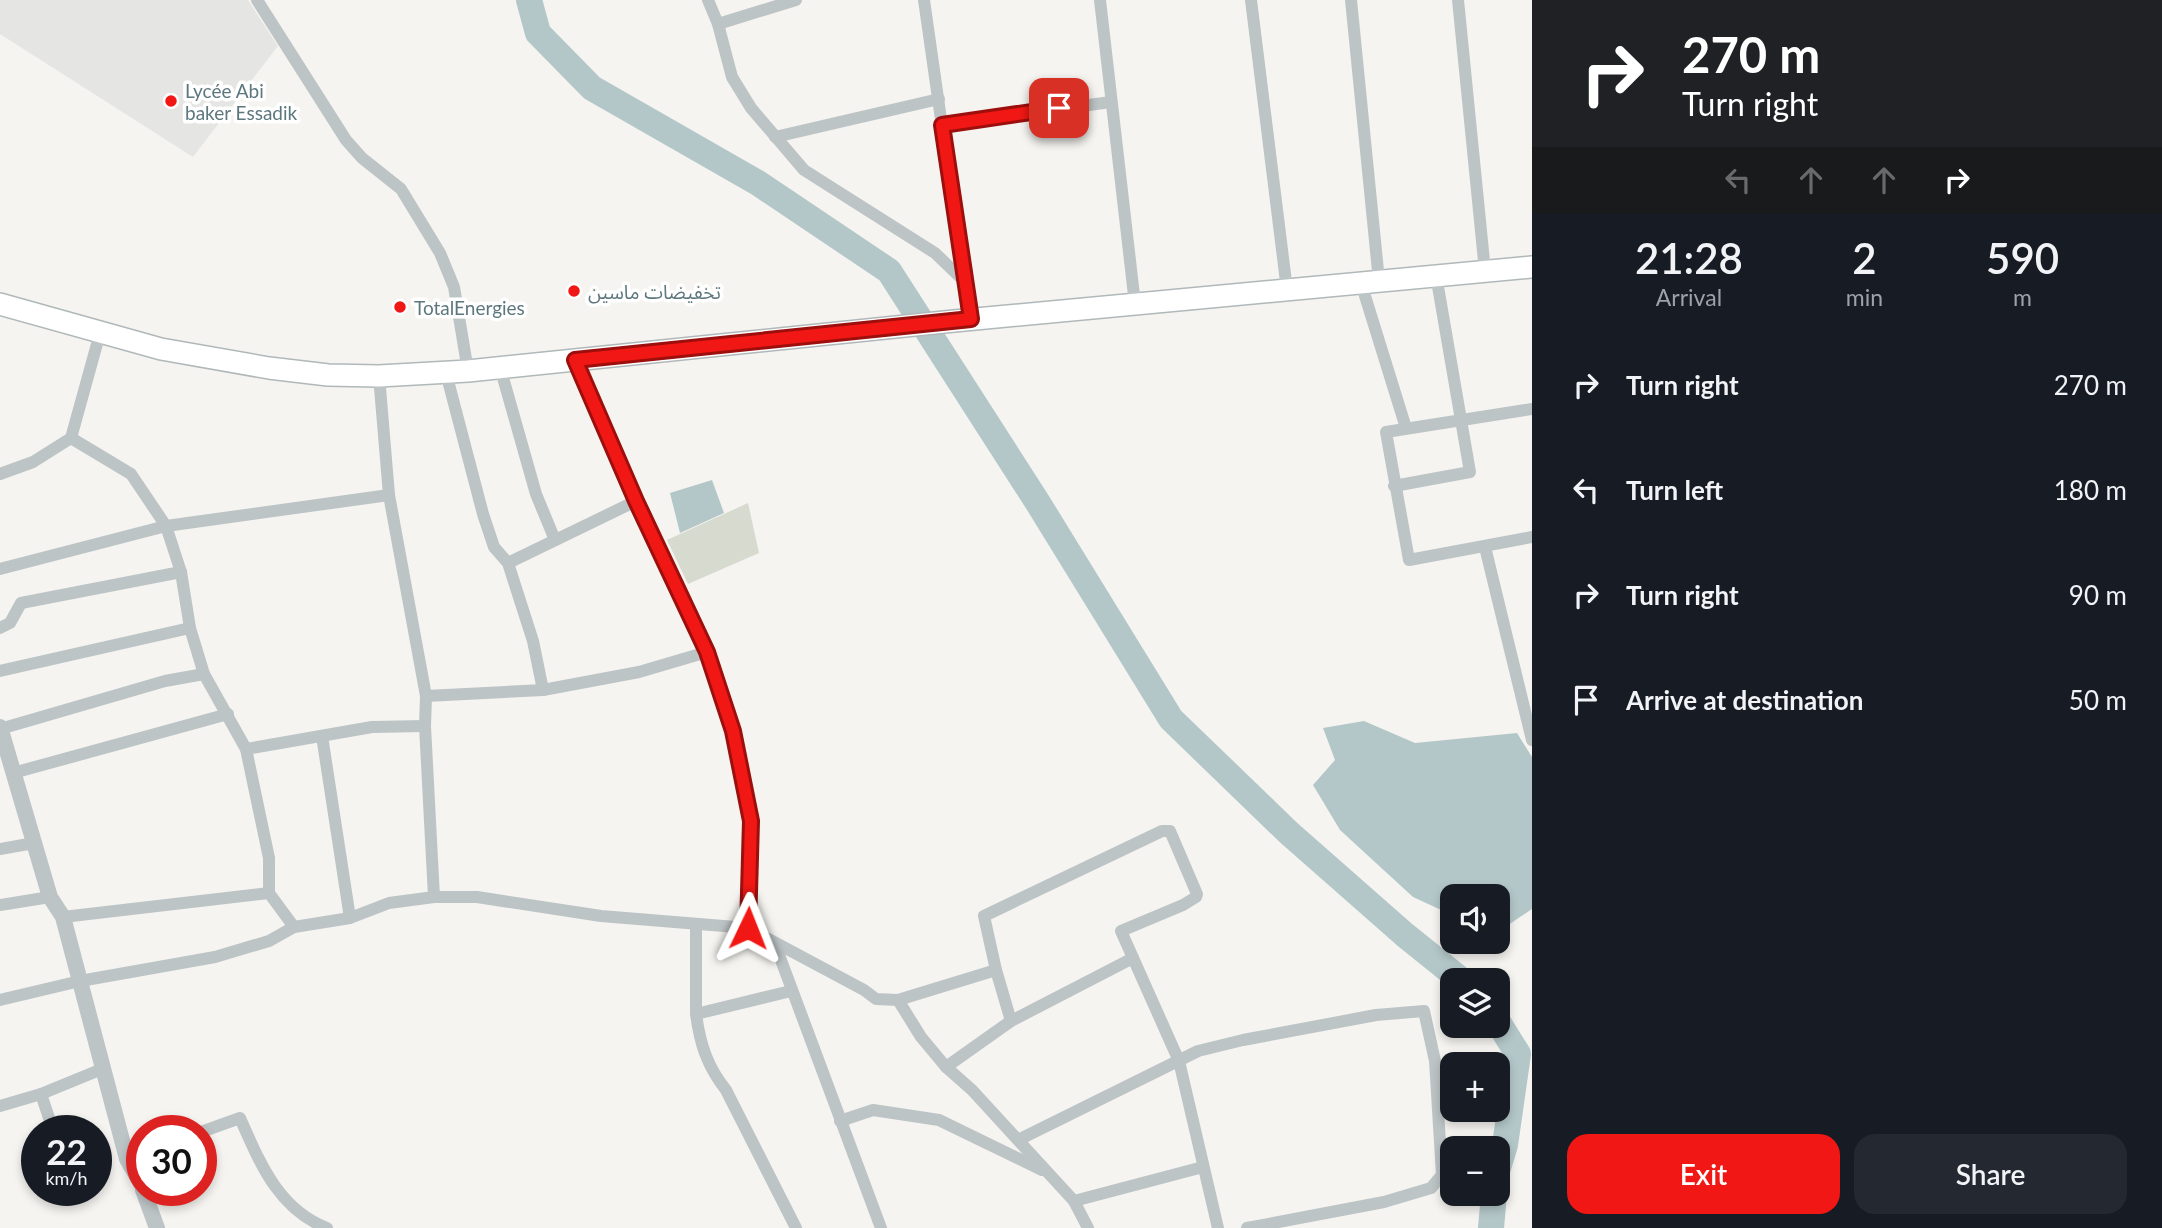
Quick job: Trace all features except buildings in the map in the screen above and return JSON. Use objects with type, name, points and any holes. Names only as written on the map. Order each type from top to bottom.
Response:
[{"type":"main road","points":[[0,304],[161,349],[269,368],[328,375],[379,376],[446,373],[962,320],[1532,267]]},
{"type":"street","points":[[257,0],[346,140],[362,158],[401,189],[414,207],[440,253],[454,287],[467,371]]},
{"type":"street","points":[[708,0],[718,24],[732,77],[751,108],[804,170],[935,253],[964,281]]},
{"type":"street","points":[[718,24],[796,0]]},
{"type":"street","points":[[924,0],[964,281],[962,320]]},
{"type":"street","points":[[1100,0],[1135,304]]},
{"type":"street","points":[[1251,0],[1287,290]]},
{"type":"street","points":[[1351,0],[1370,282],[1406,428]]},
{"type":"street","points":[[1458,0],[1485,271]]},
{"type":"street","points":[[775,137],[939,99]]},
{"type":"street","points":[[942,125],[1111,102]]},
{"type":"street","points":[[1394,486],[1470,472],[1436,275]]},
{"type":"street","points":[[0,474],[33,462],[71,438],[100,333]]},
{"type":"street","points":[[575,360],[636,501],[707,652],[733,731],[751,821],[748,928]]},
{"type":"street","points":[[500,367],[536,494],[555,540]]},
{"type":"street","points":[[446,373],[494,547],[508,563],[533,641],[543,690]]},
{"type":"street","points":[[379,376],[389,495],[426,696],[425,726],[434,897]]},
{"type":"street","points":[[1532,409],[1386,432],[1409,560],[1532,537]]},
{"type":"street","points":[[71,438],[131,474],[166,526],[181,572],[190,628],[204,674],[246,749],[269,858],[269,893],[294,926]]},
{"type":"street","points":[[0,569],[166,526],[389,495]]},
{"type":"street","points":[[508,563],[636,501]]},
{"type":"street","points":[[1485,547],[1532,740]]},
{"type":"street","points":[[0,628],[9,623],[21,603],[181,572]]},
{"type":"street","points":[[0,671],[190,628]]},
{"type":"street","points":[[426,696],[543,690],[639,672],[707,652]]},
{"type":"street","points":[[126,1134],[102,1069],[63,918],[50,897],[0,728],[165,681],[204,674]]},
{"type":"street","points":[[13,773],[228,714]]},
{"type":"street","points":[[246,749],[372,727],[425,726]]},
{"type":"street","points":[[321,736],[350,918]]},
{"type":"street","points":[[1011,1021],[984,916],[1162,831],[1170,831],[1197,894],[1194,900],[1121,930],[1180,1061],[1218,1228]]},
{"type":"street","points":[[0,849],[34,843]]},
{"type":"street","points":[[63,918],[269,893]]},
{"type":"street","points":[[0,905],[50,897]]},
{"type":"street","points":[[0,1000],[80,981],[215,957],[269,941],[294,926],[350,918],[389,903],[434,897],[477,897],[601,916],[748,928],[876,999],[898,1000],[996,970]]},
{"type":"street","points":[[696,924],[696,1014],[701,1045],[713,1074],[726,1090],[796,1228]]},
{"type":"street","points":[[775,944],[881,1228]]},
{"type":"street","points":[[946,1067],[1011,1021],[1133,958]]},
{"type":"street","points":[[696,1014],[791,991]]},
{"type":"street","points":[[898,1000],[921,1037],[946,1067],[1074,1201],[1088,1228]]},
{"type":"street","points":[[1018,1140],[1198,1051],[1376,1015],[1424,1011],[1435,1061],[1442,1175],[1431,1188],[1384,1202],[1279,1225],[1247,1228]]},
{"type":"street","points":[[0,1106],[41,1094],[102,1069]]},
{"type":"street","points":[[41,1094],[48,1115]]},
{"type":"street","points":[[840,1121],[873,1110],[939,1120],[1049,1173]]},
{"type":"street","points":[[217,1126],[240,1118],[264,1171],[286,1203],[327,1228]]},
{"type":"street","points":[[1074,1201],[1203,1167]]},
{"type":"street","points":[[149,1206],[157,1228]]},
{"type":"shaded area","name":"Lycée Abi baker Essadik","points":[[0,0],[248,0],[278,46],[193,157],[0,34]]},
{"type":"shaded area","points":[[712,480],[724,513],[680,533],[670,493]]},
{"type":"shaded area","points":[[748,503],[759,553],[688,584],[667,540]]},
{"type":"shaded area","points":[[1364,721],[1415,743],[1517,733],[1532,757],[1532,909],[1510,924],[1510,884],[1440,884],[1440,909],[1413,897],[1340,830],[1313,785],[1335,760],[1323,728]]},
{"type":"waterway","points":[[529,0],[538,33],[592,88],[758,183],[889,271],[1038,503],[1171,719],[1289,833],[1446,968]]},
{"type":"waterway","points":[[1506,1136],[1518,1054],[1508,1038]]},
{"type":"waterway","points":[[1491,1228],[1493,1206]]},
{"type":"place","name":"Lycée Abi baker Essadik","points":[[171,101]]},
{"type":"place","name":"تخفيضات ماسين","points":[[574,291]]},
{"type":"place","name":"TotalEnergies","points":[[400,307]]},
{"type":"route","points":[[748,928],[751,821],[733,731],[707,652],[636,501],[575,360],[971,319],[942,125],[1059,108]]}]
